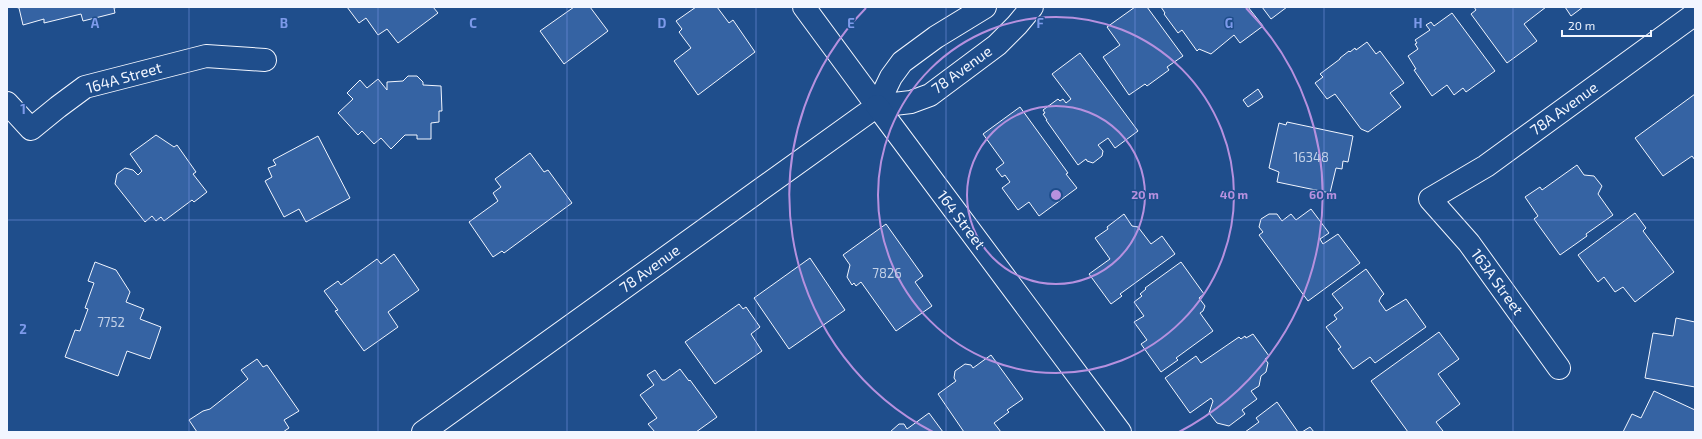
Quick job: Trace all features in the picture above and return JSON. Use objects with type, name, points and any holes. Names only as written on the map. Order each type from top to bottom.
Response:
[{"type":"street","name":"164 Street","points":[[804,7],[1120,432]]},
{"type":"street","name":"78 Avenue","points":[[423,432],[877,106],[891,77],[902,62],[936,37],[985,7]]},
{"type":"street","name":"78 Avenue","points":[[877,106],[911,102],[930,95],[997,45],[1032,7]]},
{"type":"street","name":"78A Avenue","points":[[1430,200],[1486,166],[1695,14]]},
{"type":"street","name":"164A Street","points":[[7,103],[31,129],[85,87],[206,56],[265,60]]},
{"type":"street","name":"163A Street","points":[[1430,200],[1469,243],[1558,368]]},
{"type":"building","points":[[15,7],[119,7],[114,8],[115,13],[83,21],[81,14],[44,23],[44,19],[23,25],[19,8]]},
{"type":"building","points":[[347,7],[433,7],[438,13],[398,43],[387,29],[378,35],[366,18],[359,23]]},
{"type":"building","points":[[574,7],[590,7],[608,31],[564,64],[540,31]]},
{"type":"building","points":[[696,7],[717,7],[729,23],[733,20],[755,52],[698,95],[674,61],[691,48],[679,32],[682,29],[676,21]]},
{"type":"building","points":[[1135,7],[1147,7],[1183,56],[1167,67],[1169,70],[1147,86],[1145,84],[1129,95],[1103,57],[1120,45],[1107,27]]},
{"type":"building","points":[[1161,7],[1248,7],[1263,26],[1240,43],[1234,35],[1211,54],[1199,49],[1197,51],[1182,30],[1178,33],[1164,14],[1165,13]]},
{"type":"building","points":[[1262,7],[1287,7],[1271,19]]},
{"type":"building","points":[[1474,7],[1546,7],[1524,24],[1537,41],[1507,63],[1471,14],[1476,10]]},
{"type":"building","points":[[1565,7],[1583,7],[1571,16]]},
{"type":"building","points":[[1452,13],[1495,71],[1466,92],[1463,88],[1454,95],[1447,85],[1432,96],[1414,70],[1416,69],[1408,56],[1418,49],[1415,44],[1417,43],[1415,40],[1430,30],[1426,25],[1431,22],[1434,26]]},
{"type":"building","points":[[1367,42],[1376,54],[1380,51],[1404,83],[1390,93],[1401,107],[1368,132],[1361,129],[1335,94],[1327,99],[1315,83],[1323,77],[1320,74],[1340,58],[1349,51],[1350,52],[1355,48],[1356,50]]},
{"type":"building","points":[[1080,53],[1138,131],[1115,148],[1108,138],[1098,145],[1103,151],[1102,156],[1093,163],[1087,161],[1086,159],[1078,165],[1046,120],[1043,110],[1058,99],[1060,101],[1063,99],[1066,103],[1071,99],[1052,74]]},
{"type":"building","points":[[408,76],[417,76],[423,82],[423,85],[441,86],[442,111],[439,111],[439,122],[431,123],[431,139],[417,139],[417,135],[405,135],[391,149],[381,138],[374,144],[362,131],[358,135],[338,113],[353,99],[347,93],[360,80],[367,88],[378,79],[387,90],[387,82],[403,81]]},
{"type":"building","points":[[1258,89],[1263,97],[1248,107],[1243,100]]},
{"type":"building","points":[[1695,94],[1695,160],[1692,156],[1663,176],[1635,138]]},
{"type":"building","points":[[1020,107],[1068,173],[1066,174],[1077,188],[1039,216],[1029,202],[1018,210],[1002,188],[1010,182],[1005,175],[1002,177],[996,169],[1004,163],[983,134]]},
{"type":"building","points":[[1287,122],[1353,136],[1348,162],[1343,161],[1342,169],[1336,168],[1330,193],[1277,182],[1279,172],[1269,168],[1279,123],[1286,125]]},
{"type":"building","points":[[156,135],[174,147],[177,145],[196,172],[193,174],[207,192],[194,202],[192,200],[164,221],[161,217],[156,221],[152,216],[145,222],[115,184],[117,174],[125,168],[133,170],[138,175],[142,171],[130,154]]},
{"type":"building","points":[[318,136],[350,198],[306,222],[299,209],[284,217],[265,181],[272,177],[268,168],[276,165],[273,160]]},
{"type":"building","points":[[530,153],[544,172],[548,170],[572,203],[504,253],[502,251],[493,257],[469,222],[498,201],[493,193],[501,187],[495,179]]},
{"type":"building","points":[[1577,165],[1584,175],[1594,176],[1602,186],[1598,194],[1613,215],[1560,255],[1534,219],[1538,216],[1525,197],[1540,187],[1542,190]]},
{"type":"building","points":[[1311,209],[1329,233],[1320,239],[1323,244],[1338,234],[1360,263],[1308,301],[1259,235],[1263,232],[1259,227],[1261,219],[1269,214],[1277,214],[1282,221],[1291,214],[1296,220]]},
{"type":"building","points":[[1635,213],[1646,228],[1643,231],[1674,272],[1635,302],[1623,287],[1615,292],[1604,277],[1598,282],[1578,255]]},
{"type":"building","points":[[1124,214],[1132,226],[1138,227],[1151,244],[1162,236],[1175,254],[1120,294],[1122,296],[1111,304],[1089,274],[1110,259],[1095,238],[1108,229],[1107,227]]},
{"type":"building","points":[[886,224],[923,276],[915,282],[932,306],[896,331],[861,282],[856,286],[854,283],[852,285],[847,277],[850,265],[843,255]]},
{"type":"building","points":[[394,254],[419,290],[388,312],[398,327],[364,351],[335,311],[338,310],[324,291],[338,281],[341,285],[377,259],[381,264]]},
{"type":"building","points":[[810,258],[845,310],[789,349],[754,298]]},
{"type":"building","points":[[95,262],[116,270],[130,292],[126,302],[144,309],[140,319],[161,327],[150,359],[127,351],[118,376],[65,357],[75,330],[80,331],[88,309],[85,308],[94,283],[88,281]]},
{"type":"building","points":[[1181,262],[1204,294],[1199,298],[1205,306],[1203,311],[1200,313],[1213,331],[1176,358],[1178,360],[1161,372],[1141,344],[1147,340],[1134,322],[1144,316],[1134,302],[1142,296],[1140,294],[1146,289],[1145,288]]},
{"type":"building","points":[[1366,269],[1384,294],[1379,301],[1386,311],[1406,299],[1426,327],[1375,363],[1370,357],[1353,369],[1338,349],[1341,347],[1326,327],[1337,319],[1334,315],[1343,308],[1332,294]]},
{"type":"building","points":[[739,304],[743,309],[746,307],[760,327],[751,334],[762,351],[715,384],[685,342]]},
{"type":"building","points":[[1676,318],[1695,322],[1695,387],[1645,378],[1653,333],[1673,336]]},
{"type":"building","points":[[1439,332],[1459,359],[1438,374],[1460,404],[1436,422],[1443,431],[1408,432],[1371,381]]},
{"type":"building","points":[[1253,334],[1269,356],[1265,359],[1268,363],[1266,372],[1261,376],[1259,386],[1251,391],[1257,399],[1242,410],[1245,414],[1229,426],[1217,423],[1209,413],[1213,401],[1211,398],[1190,413],[1165,378],[1196,356],[1201,363],[1239,337],[1241,339],[1245,336],[1246,338]]},
{"type":"building","points":[[991,355],[1023,399],[1007,410],[1009,412],[994,423],[1001,432],[964,432],[938,394],[956,381],[954,378],[955,371],[965,364],[971,365],[973,368]]},
{"type":"building","points":[[257,359],[263,367],[267,365],[299,411],[284,420],[289,428],[283,432],[197,432],[189,420],[203,411],[210,409],[248,379],[241,370]]},
{"type":"building","points":[[680,369],[689,381],[690,380],[717,417],[696,432],[655,432],[648,424],[657,418],[640,395],[654,385],[647,375],[655,370],[662,380],[665,380]]},
{"type":"building","points":[[1654,391],[1695,410],[1695,432],[1623,432],[1632,414],[1641,418]]},
{"type":"building","points":[[1277,402],[1298,432],[1245,432],[1259,422],[1256,418]]},
{"type":"building","points":[[929,413],[943,432],[890,432],[899,424],[904,424],[907,429]]},
{"type":"building","points":[[1310,427],[1314,432],[1302,432]]}]
